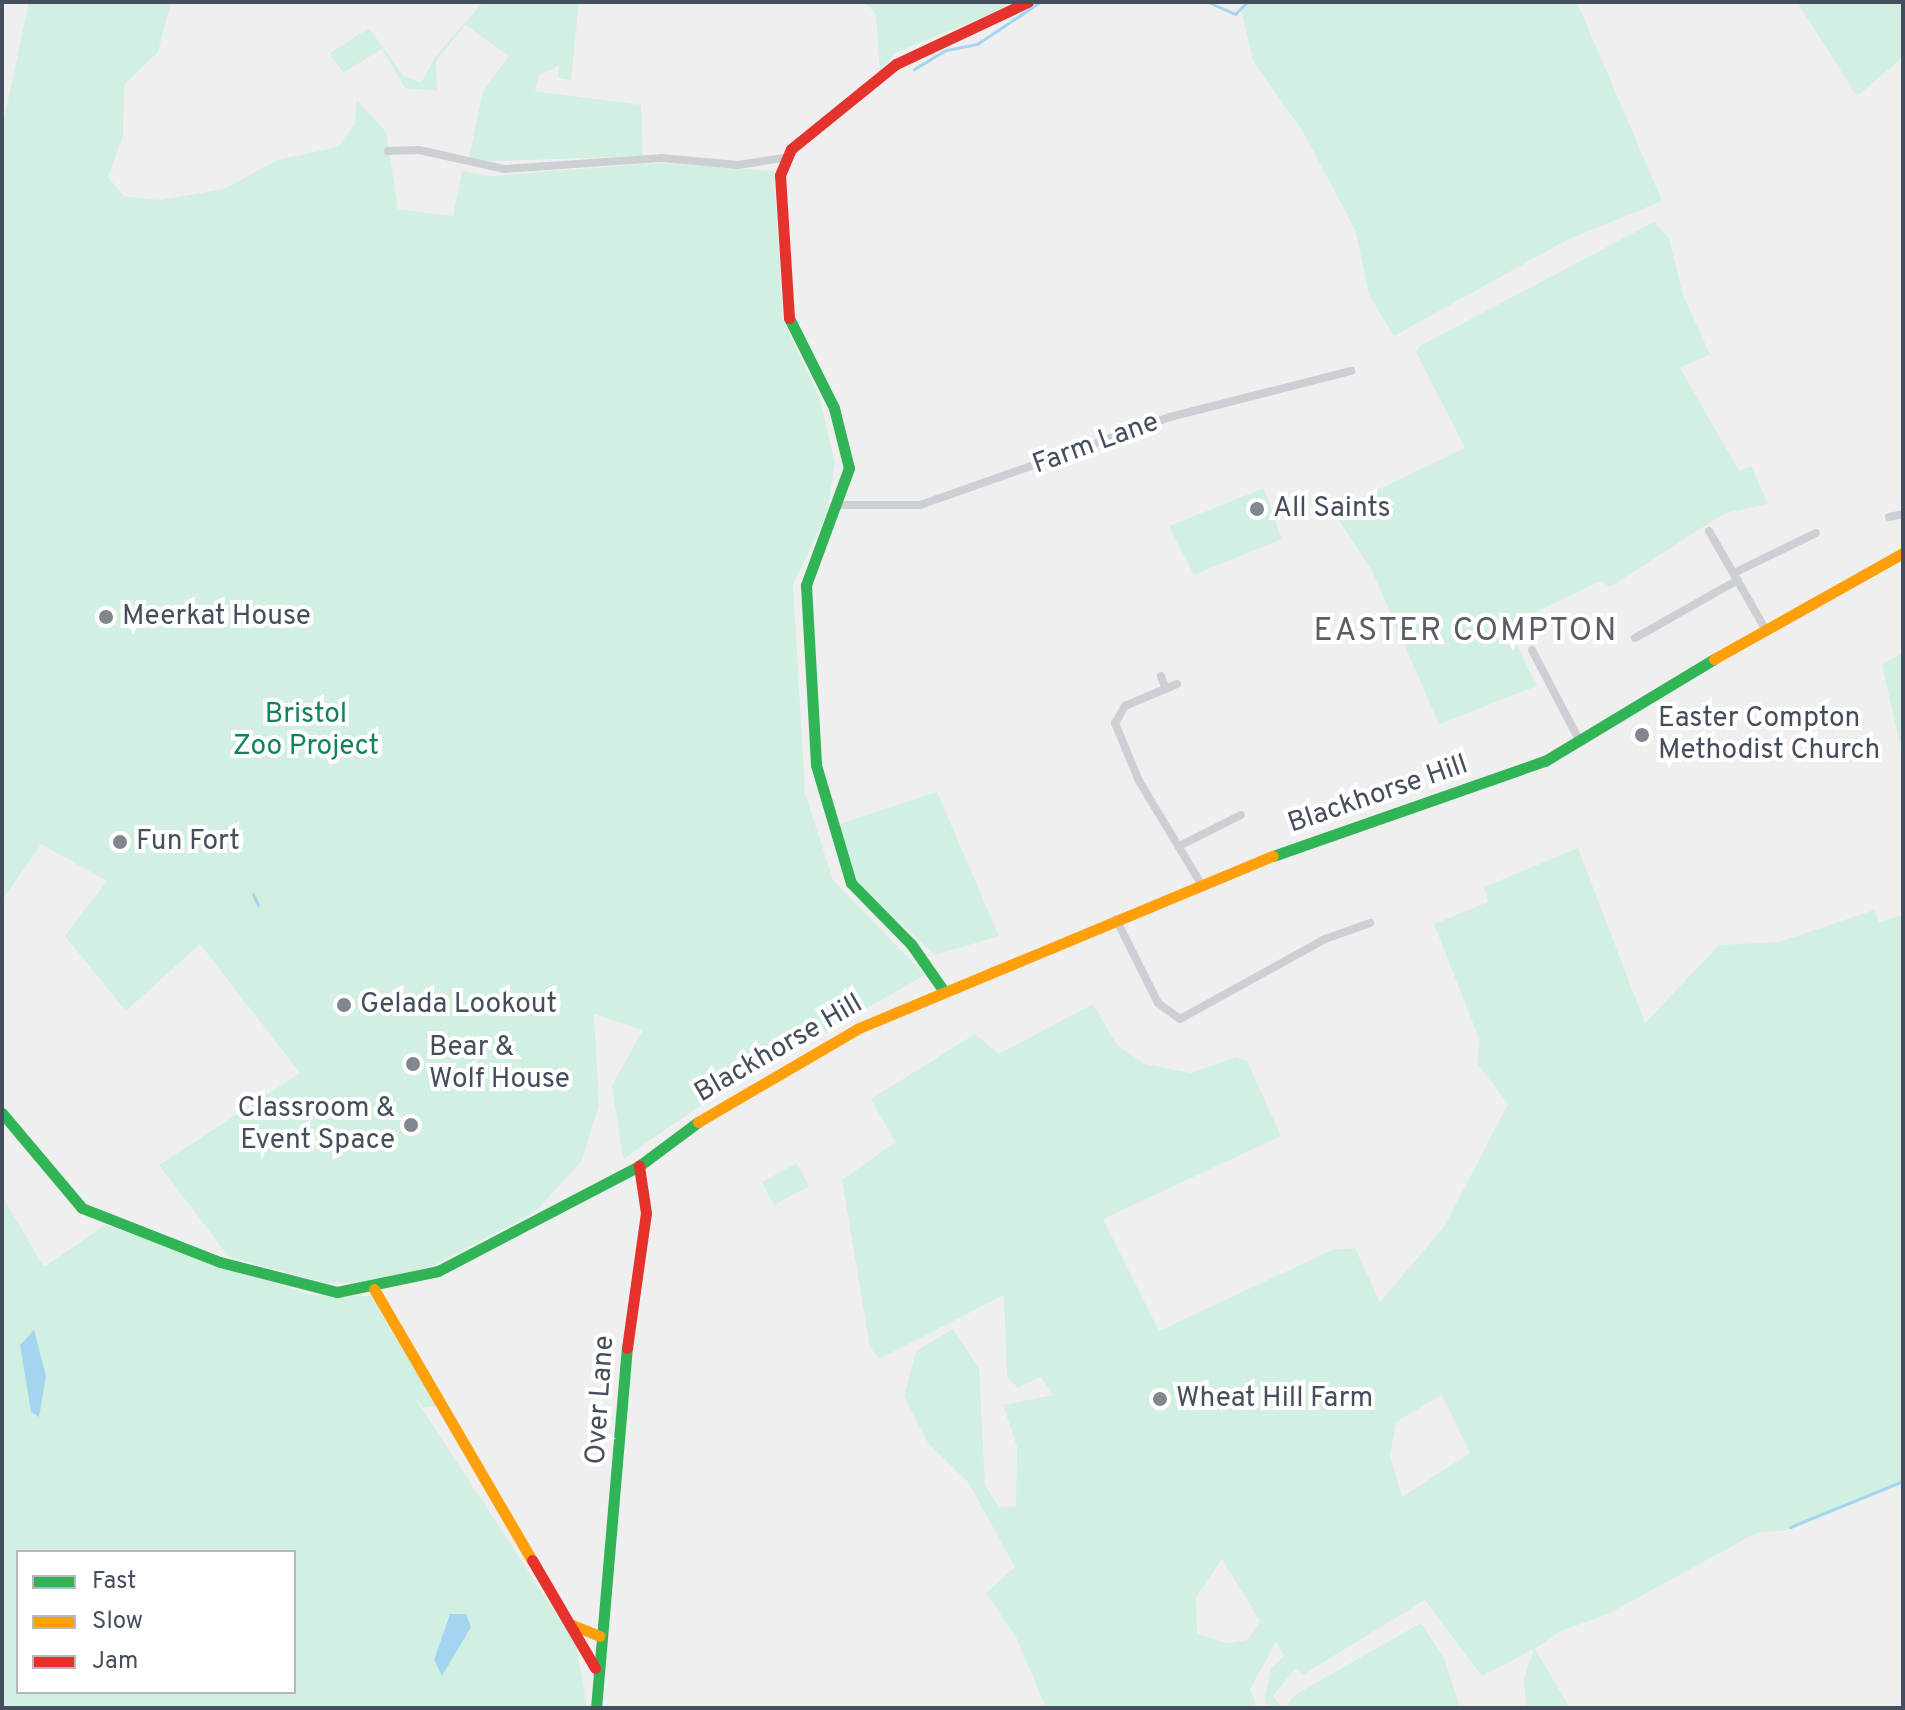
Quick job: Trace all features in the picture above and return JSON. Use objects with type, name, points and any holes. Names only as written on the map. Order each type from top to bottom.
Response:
[{"type":"street","points":[[388,151],[505,169],[661,158],[761,164],[784,158],[896,64],[1028,2]]},
{"type":"street","points":[[784,158],[780,175],[790,326],[841,428],[849,468],[840,505],[806,585],[816,765],[851,883],[911,944],[943,990]]},
{"type":"street","points":[[761,164],[780,175]]},
{"type":"street","name":"Farm Lane","points":[[840,505],[920,505],[1170,417],[1351,371]]},
{"type":"street","points":[[1889,517],[1903,514]]},
{"type":"street","points":[[1709,531],[1767,632]]},
{"type":"street","points":[[1635,638],[1816,533]]},
{"type":"street","points":[[1799,541],[1805,553]]},
{"type":"street","name":"Blackhorse Hill","points":[[2,1113],[69,1198],[94,1215],[297,1286],[374,1289],[438,1271],[639,1166],[727,1101],[943,990],[1200,882],[1522,772],[1903,553]]},
{"type":"street","points":[[1532,650],[1579,740]]},
{"type":"street","points":[[1161,676],[1166,689]]},
{"type":"street","points":[[1177,684],[1125,706],[1115,723],[1139,781],[1181,845],[1200,882]]},
{"type":"street","points":[[1181,845],[1241,815]]},
{"type":"street","points":[[1116,919],[1158,1003],[1180,1019],[1325,939],[1370,923]]},
{"type":"street","name":"Over Lane","points":[[596,1708],[595,1669],[614,1557],[627,1339],[646,1213],[639,1166]]},
{"type":"street","name":"Over Lane","points":[[374,1289],[595,1669]]},
{"type":"street","points":[[569,1623],[600,1636]]},
{"type":"green space","name":"Bristol Zoo Project","points":[[29,2],[171,2],[158,52],[124,85],[123,136],[108,177],[124,196],[160,200],[224,189],[277,160],[338,147],[355,123],[357,100],[386,132],[398,209],[453,216],[462,171],[490,176],[657,163],[774,171],[783,320],[820,399],[835,463],[826,516],[793,585],[805,793],[833,880],[925,975],[719,1093],[623,1159],[612,1085],[643,1030],[594,1014],[599,1106],[581,1162],[535,1212],[435,1265],[373,1282],[326,1283],[229,1257],[159,1165],[300,1073],[200,944],[126,1011],[65,936],[107,881],[41,844],[2,901],[2,128]]},
{"type":"green space","points":[[483,2],[579,2],[571,80],[558,78],[559,66],[539,75],[535,91],[641,105],[643,156],[468,162],[483,91],[509,56],[465,25],[436,61],[437,91],[405,88],[382,49],[343,73],[330,53],[369,28],[403,75],[421,83],[436,56]]},
{"type":"green space","points":[[864,2],[1019,2],[895,53],[880,72],[876,14]]},
{"type":"green space","points":[[1249,2],[1577,2],[1662,201],[1567,240],[1394,336],[1369,295],[1356,232],[1302,130],[1253,61],[1241,9]]},
{"type":"green space","points":[[1797,2],[1903,2],[1903,57],[1857,96]]},
{"type":"green space","points":[[1654,222],[1669,238],[1683,295],[1710,354],[1680,368],[1739,471],[1751,466],[1768,504],[1725,513],[1610,587],[1600,581],[1507,626],[1537,686],[1439,724],[1372,571],[1333,511],[1465,448],[1416,352],[1420,346]]},
{"type":"green space","points":[[1264,488],[1282,539],[1194,575],[1169,526]]},
{"type":"green space","points":[[1903,653],[1903,758],[1882,664]]},
{"type":"green space","points":[[937,792],[999,936],[935,955],[854,880],[837,833],[842,823]]},
{"type":"green space","points":[[1578,848],[1645,1023],[1719,945],[1779,942],[1874,910],[1879,922],[1903,915],[1903,1484],[1789,1530],[1756,1533],[1610,1613],[1558,1632],[1535,1649],[1570,1708],[1526,1708],[1524,1678],[1534,1649],[1482,1676],[1425,1600],[1304,1674],[1295,1669],[1273,1696],[1282,1708],[1264,1703],[1271,1668],[1284,1656],[1276,1642],[1250,1689],[1256,1704],[1246,1708],[1046,1708],[1016,1637],[986,1593],[1015,1567],[968,1482],[928,1443],[904,1397],[916,1351],[953,1329],[979,1368],[985,1485],[999,1508],[1016,1506],[1017,1447],[1003,1405],[1053,1395],[1041,1377],[1018,1388],[1007,1377],[1004,1295],[879,1359],[870,1347],[842,1180],[895,1142],[871,1099],[975,1034],[999,1054],[1093,1004],[1117,1045],[1145,1064],[1191,1073],[1237,1057],[1247,1061],[1281,1136],[1103,1219],[1159,1331],[1332,1250],[1355,1248],[1380,1302],[1444,1227],[1508,1104],[1477,1063],[1480,1041],[1434,924],[1488,902],[1484,887]],"holes":[[[1442,1395],[1470,1453],[1402,1497],[1390,1456],[1396,1422]],[[1222,1559],[1260,1621],[1247,1640],[1227,1643],[1197,1634],[1196,1597]]]},
{"type":"green space","points":[[797,1163],[809,1186],[774,1205],[762,1182]]},
{"type":"green space","points":[[2,1196],[44,1267],[105,1225],[311,1295],[371,1296],[437,1406],[423,1408],[413,1395],[576,1644],[587,1708],[2,1708]]},
{"type":"green space","points":[[1421,1623],[1444,1658],[1460,1708],[1285,1708],[1295,1695]]},
{"type":"water","points":[[34,1330],[46,1376],[39,1417],[31,1412],[20,1345]]},
{"type":"water","points":[[450,1614],[466,1614],[471,1627],[442,1676],[434,1660]]},
{"type":"waterway","points":[[914,69],[946,50],[977,44],[1040,2]]},
{"type":"waterway","points":[[1208,2],[1235,14],[1247,2]]},
{"type":"waterway","points":[[253,894],[258,905]]},
{"type":"waterway","points":[[1790,1527],[1903,1481]]},
{"type":"traffic: fast","points":[[789,318],[834,408],[849,468],[806,585],[816,765],[851,883],[911,944],[943,990]]},
{"type":"traffic: fast","points":[[1273,856],[1545,761],[1714,659]]},
{"type":"traffic: fast","points":[[2,1113],[82,1208],[220,1262],[337,1292],[438,1271],[639,1166],[698,1122]]},
{"type":"traffic: fast","points":[[596,1708],[627,1348]]},
{"type":"traffic: slow","points":[[1714,659],[1903,553]]},
{"type":"traffic: slow","points":[[698,1122],[859,1028],[1273,856]]},
{"type":"traffic: slow","points":[[374,1289],[532,1560]]},
{"type":"traffic: slow","points":[[570,1624],[600,1636]]},
{"type":"traffic: jam","points":[[789,318],[780,175],[791,149],[896,64],[1028,2]]},
{"type":"traffic: jam","points":[[627,1348],[646,1213],[639,1166]]},
{"type":"traffic: jam","points":[[532,1560],[595,1668]]},
{"type":"place","name":"All Saints","points":[[1257,509]]},
{"type":"place","name":"Meerkat House","points":[[106,617]]},
{"type":"place","name":"Easter Compton Methodist Church","points":[[1642,735]]},
{"type":"place","name":"Fun Fort","points":[[120,842]]},
{"type":"place","name":"Gelada Lookout","points":[[344,1005]]},
{"type":"place","name":"Bear & Wolf House","points":[[413,1064]]},
{"type":"place","name":"Classroom & Event Space","points":[[411,1125]]},
{"type":"place","name":"Wheat Hill Farm","points":[[1160,1399]]},
{"type":"district","name":"EASTER COMPTON","points":[[1466,632]]}]
